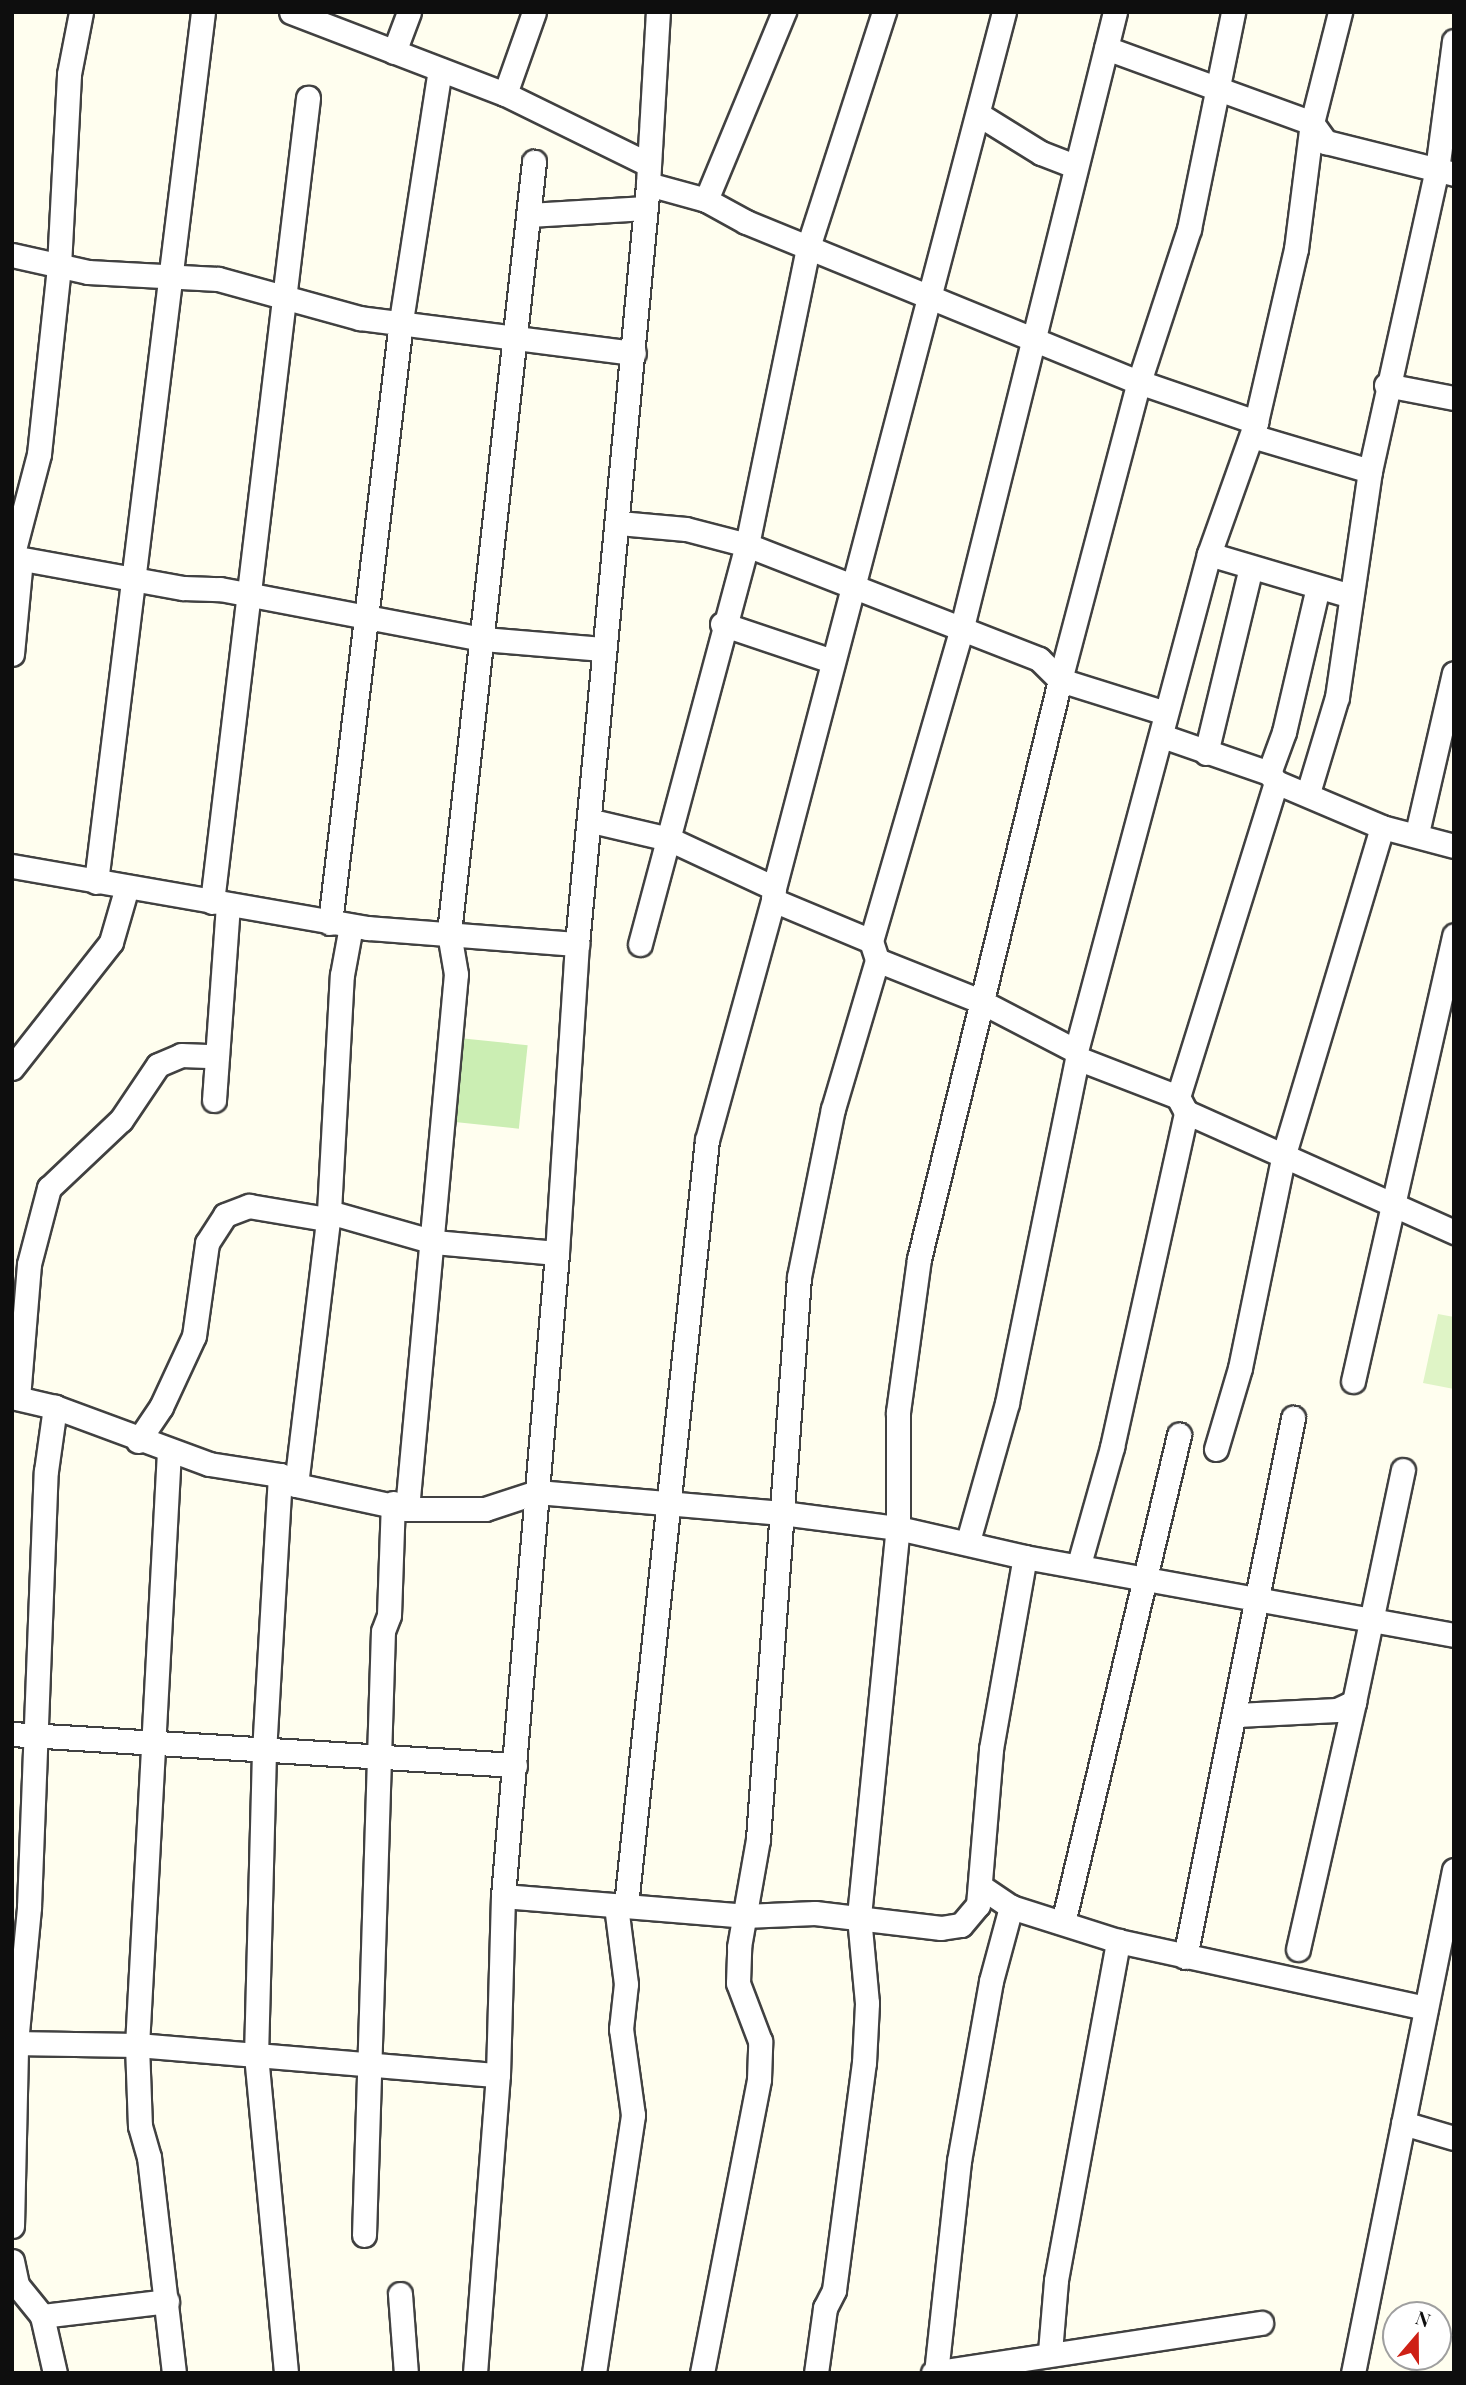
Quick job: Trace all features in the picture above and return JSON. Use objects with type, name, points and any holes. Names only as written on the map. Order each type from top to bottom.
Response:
[{"type":"street","points":[[12,654],[15,558],[39,454],[59,265],[69,74],[80,12]]},
{"type":"street","points":[[96,882],[203,12]]},
{"type":"street","points":[[291,12],[505,94],[647,174],[706,200],[746,222],[809,244],[1254,429],[1370,471]]},
{"type":"street","points":[[394,52],[409,12]]},
{"type":"street","points":[[505,94],[534,12]]},
{"type":"street","points":[[475,2373],[498,2075],[503,1896],[558,1253],[577,944],[592,821],[603,649],[619,523],[634,353],[658,12]]},
{"type":"street","points":[[706,200],[784,12]]},
{"type":"street","points":[[640,944],[722,624],[747,545],[809,244],[884,12]]},
{"type":"street","points":[[594,2373],[633,2115],[621,2029],[626,1984],[621,1906],[707,1140],[832,661],[855,588],[1004,12]]},
{"type":"street","points":[[702,2373],[759,2079],[760,2040],[738,1983],[744,1916],[758,1839],[799,1277],[833,1109],[961,631],[1115,12]]},
{"type":"street","points":[[816,2373],[825,2308],[834,2290],[864,2063],[867,2003],[859,1916],[898,1528],[898,1412],[919,1259],[1060,680],[1139,383],[1189,229],[1233,12]]},
{"type":"street","points":[[968,1541],[1007,1403],[1077,1054],[1209,554],[1254,429],[1296,249],[1312,123],[1340,12]]},
{"type":"street","points":[[1308,793],[1337,697],[1370,471],[1386,385],[1446,172],[1454,41]]},
{"type":"street","points":[[1106,48],[1217,86],[1312,123],[1326,142],[1446,172]]},
{"type":"street","points":[[286,2373],[256,2055],[264,1751],[288,1480],[328,1215],[342,975],[340,924],[364,620],[401,321],[440,70]]},
{"type":"street","points":[[214,1100],[220,904],[247,594],[308,98]]},
{"type":"street","points":[[978,114],[1041,153],[1075,166]]},
{"type":"street","points":[[364,2235],[383,1757],[383,1632],[389,1615],[400,1506],[434,1242],[456,974],[449,933],[483,639],[512,339],[534,162]]},
{"type":"street","points":[[529,215],[646,208]]},
{"type":"street","points":[[12,255],[113,274],[170,274],[219,279],[285,301],[512,339],[634,353]]},
{"type":"street","points":[[1386,385],[1451,389]]},
{"type":"street","points":[[619,523],[686,529],[747,545],[961,631],[1039,659],[1060,680],[1163,725],[1206,753],[1273,778],[1382,827],[1417,833],[1454,846]]},
{"type":"street","points":[[1209,554],[1351,596]]},
{"type":"street","points":[[15,558],[247,594],[364,620],[432,626],[483,639],[603,649]]},
{"type":"street","points":[[1206,753],[1251,567]]},
{"type":"street","points":[[1079,1564],[1112,1447],[1182,1105],[1273,778],[1318,587]]},
{"type":"street","points":[[722,624],[832,661]]},
{"type":"street","points":[[1417,833],[1454,673]]},
{"type":"street","points":[[592,821],[669,839],[874,950],[1077,1054],[1284,1154],[1453,1227]]},
{"type":"street","points":[[1216,1449],[1240,1368],[1284,1154],[1382,827]]},
{"type":"street","points":[[12,866],[340,924],[577,944]]},
{"type":"street","points":[[12,1068],[111,942],[127,887]]},
{"type":"street","points":[[1353,1381],[1454,935]]},
{"type":"street","points":[[214,1056],[181,1055],[158,1065],[121,1120],[50,1188],[29,1264],[15,1397],[55,1407],[169,1451],[400,1506],[485,1509],[537,1492],[782,1513],[898,1528],[968,1541],[1025,1557],[1079,1564],[1256,1601],[1454,1635]]},
{"type":"street","points":[[138,1441],[161,1407],[194,1336],[205,1282],[206,1243],[225,1215],[249,1206],[328,1215],[434,1242],[558,1253]]},
{"type":"street","points":[[12,2227],[14,2043],[29,1907],[23,1735],[46,1471],[55,1407]]},
{"type":"street","points":[[1185,1957],[1237,1715],[1256,1601],[1293,1418]]},
{"type":"street","points":[[1063,1923],[1179,1435]]},
{"type":"street","points":[[169,1451],[149,1746],[137,2045],[140,2126],[149,2157],[174,2373]]},
{"type":"street","points":[[1298,1948],[1403,1470]]},
{"type":"street","points":[[503,1896],[744,1916],[859,1916],[941,1928],[961,1925],[978,1905],[991,1749],[1025,1557]]},
{"type":"street","points":[[1237,1715],[1337,1710],[1354,1702]]},
{"type":"street","points":[[23,1735],[149,1746],[516,1765]]},
{"type":"street","points":[[1353,2373],[1426,2008],[1447,1938],[1454,1870]]},
{"type":"street","points":[[980,1886],[1011,1907],[1118,1941],[1426,2008]]},
{"type":"street","points":[[1011,1907],[991,1981],[955,2188],[934,2373],[983,2369],[1050,2353],[1261,2323]]},
{"type":"street","points":[[1050,2353],[1056,2280],[1118,1941]]},
{"type":"street","points":[[14,2043],[137,2045],[498,2075]]},
{"type":"street","points":[[1403,2123],[1454,2138]]},
{"type":"street","points":[[12,2261],[17,2285],[42,2316],[55,2373]]},
{"type":"street","points":[[400,2294],[406,2373]]},
{"type":"street","points":[[42,2316],[167,2301]]},
{"type":"green space","points":[[459,1038],[528,1045],[519,1129],[450,1122]]},
{"type":"green space","points":[[1438,1314],[1454,1317],[1454,1389],[1423,1383]]}]
